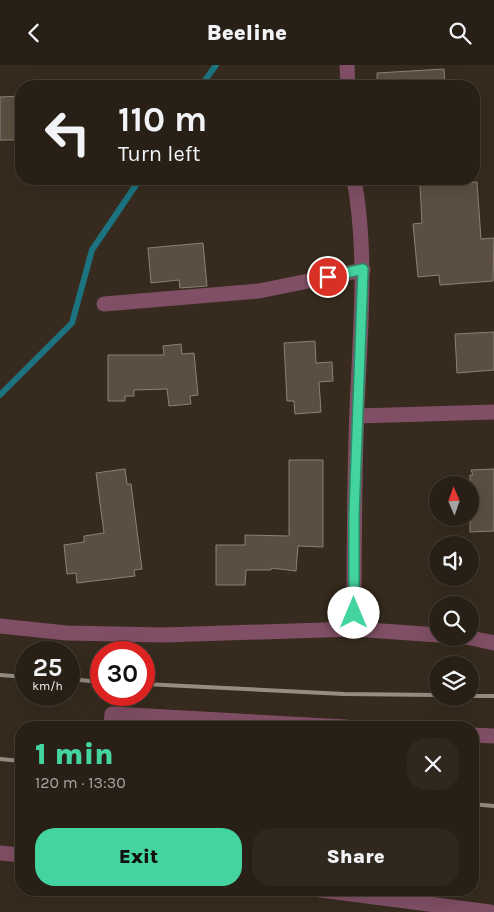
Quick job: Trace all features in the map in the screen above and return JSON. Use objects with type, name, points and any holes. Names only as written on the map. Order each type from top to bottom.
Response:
[{"type":"street","points":[[347,65],[348,80]]},
{"type":"street","points":[[354,629],[354,516],[363,269],[359,204],[355,185]]},
{"type":"street","points":[[104,304],[259,291],[363,269]]},
{"type":"street","points":[[357,416],[494,412]]},
{"type":"street","points":[[0,626],[66,633],[164,635],[354,629],[429,634]]},
{"type":"street","points":[[479,640],[494,643]]},
{"type":"street","points":[[111,721],[112,714],[238,721]]},
{"type":"street","points":[[479,735],[494,736]]},
{"type":"street","points":[[0,853],[15,854]]},
{"type":"street","points":[[366,896],[490,912]]},
{"type":"building","points":[[444,69],[445,80],[377,80],[377,73]]},
{"type":"building","points":[[15,96],[15,140],[0,140],[0,97]]},
{"type":"building","points":[[420,185],[477,185],[481,239],[494,238],[493,281],[440,285],[439,275],[418,277],[413,224],[422,223]]},
{"type":"building","points":[[203,243],[207,286],[180,288],[179,280],[151,283],[148,248]]},
{"type":"building","points":[[494,332],[494,370],[457,373],[455,334]]},
{"type":"building","points":[[315,341],[316,363],[332,362],[333,381],[319,382],[321,412],[295,414],[294,401],[287,401],[284,343]]},
{"type":"building","points":[[181,344],[182,354],[194,353],[198,395],[190,396],[191,404],[169,406],[167,389],[134,390],[134,396],[125,396],[125,401],[108,401],[108,355],[164,355],[163,346]]},
{"type":"building","points":[[289,460],[323,460],[323,547],[298,546],[296,571],[271,568],[271,570],[246,570],[245,585],[216,585],[216,545],[245,545],[245,535],[289,536]]},
{"type":"building","points":[[125,469],[127,484],[131,484],[142,569],[134,570],[135,576],[77,583],[76,573],[67,574],[64,545],[84,542],[84,536],[104,533],[96,473]]},
{"type":"building","points":[[494,469],[494,531],[470,532],[470,526],[479,526],[479,476],[470,476],[473,475],[471,470]]},
{"type":"waterway","points":[[205,80],[216,65]]},
{"type":"waterway","points":[[0,395],[72,323],[92,250],[136,185]]},
{"type":"railway","points":[[0,675],[15,676]]},
{"type":"railway","points":[[80,680],[90,681]]},
{"type":"railway","points":[[155,685],[344,694],[429,695]]},
{"type":"railway","points":[[479,696],[494,696]]},
{"type":"railway","points":[[0,759],[15,760]]},
{"type":"railway","points":[[479,805],[494,806]]},
{"type":"route","points":[[328,277],[363,269],[354,516],[354,613]]}]
